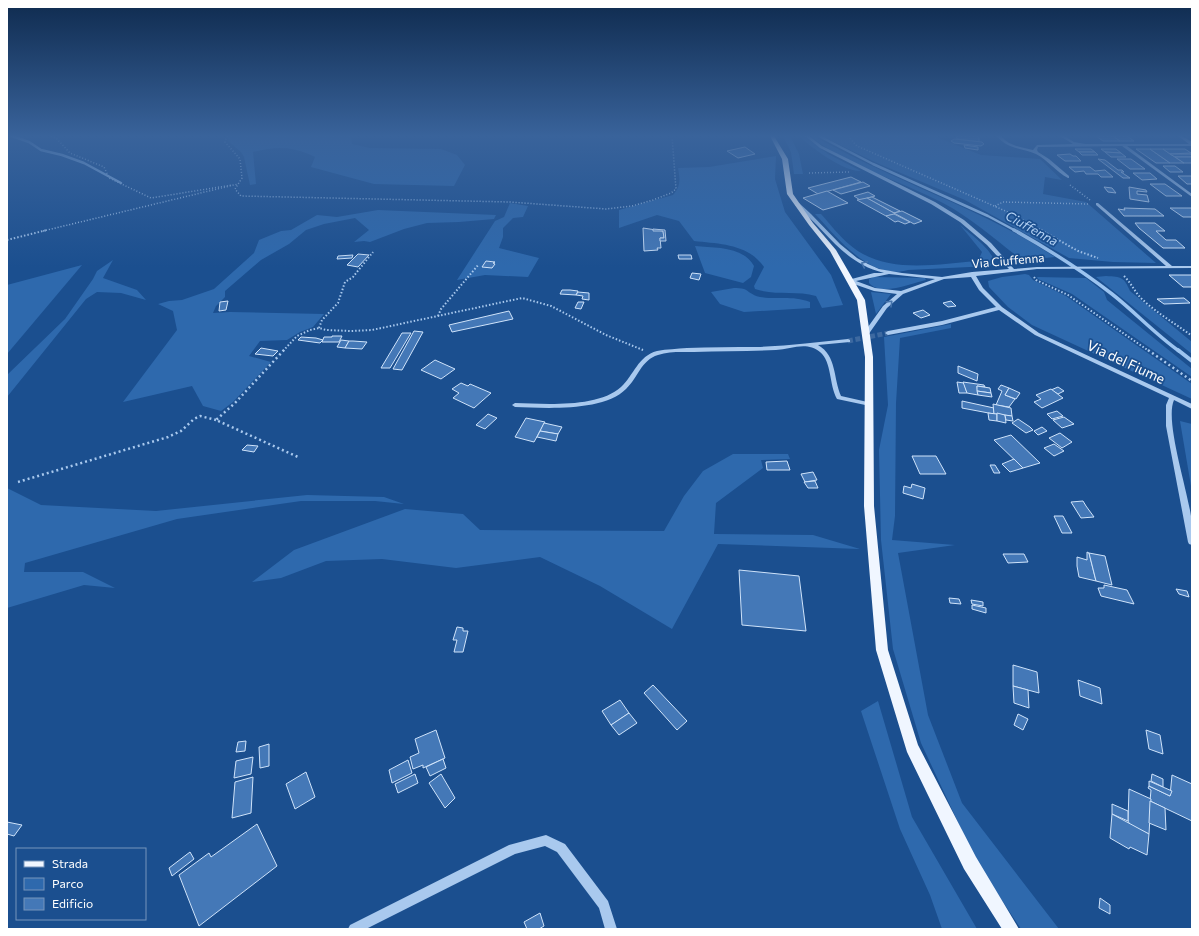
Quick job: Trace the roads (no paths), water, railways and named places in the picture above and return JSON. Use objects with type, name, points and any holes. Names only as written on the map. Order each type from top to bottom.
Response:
[{"type":"main road","points":[[788,180],[790,194],[811,224],[833,250],[861,300],[869,357],[869,506],[882,650],[912,747],[970,862],[1011,929]]},
{"type":"street","points":[[885,180],[933,203],[962,221],[989,244],[1012,270]]},
{"type":"street","points":[[1170,180],[1192,196]]},
{"type":"street","points":[[797,204],[810,213],[845,252],[863,265],[895,274]]},
{"type":"street","points":[[1098,204],[1171,267]]},
{"type":"street","name":"Via Ciuffenna","points":[[866,334],[885,307],[901,293],[943,278],[1024,268],[1097,266],[1192,267]]},
{"type":"street","points":[[850,281],[874,274],[895,274],[943,278]]},
{"type":"street","name":"Via del Fiume","points":[[972,274],[982,289],[1000,308],[1037,334],[1173,397],[1169,405],[1169,426],[1192,542]]},
{"type":"street","name":"Via Ciuffenna","points":[[850,281],[874,289],[901,293]]},
{"type":"street","points":[[888,333],[942,323],[1000,308]]},
{"type":"street","points":[[515,405],[578,405],[611,396],[623,389],[638,366],[646,358],[655,354],[707,350],[789,348],[848,341]]},
{"type":"street","points":[[810,345],[817,347],[828,358],[833,375],[834,390],[839,398],[870,404]]},
{"type":"street","points":[[1173,397],[1192,407]]},
{"type":"street","points":[[354,929],[513,849],[546,840],[561,848],[604,905],[611,929]]},
{"type":"waterway","points":[[115,180],[121,183]]},
{"type":"waterway","name":"Ciuffenna","points":[[908,180],[988,216],[1016,231]]},
{"type":"waterway","name":"Ciuffenna","points":[[1014,230],[1064,260],[1100,285],[1179,351]]},
{"type":"waterway","name":"Ciuffenna","points":[[1178,350],[1192,361]]},
{"type":"tunnel","points":[[848,341],[888,333]]}]
